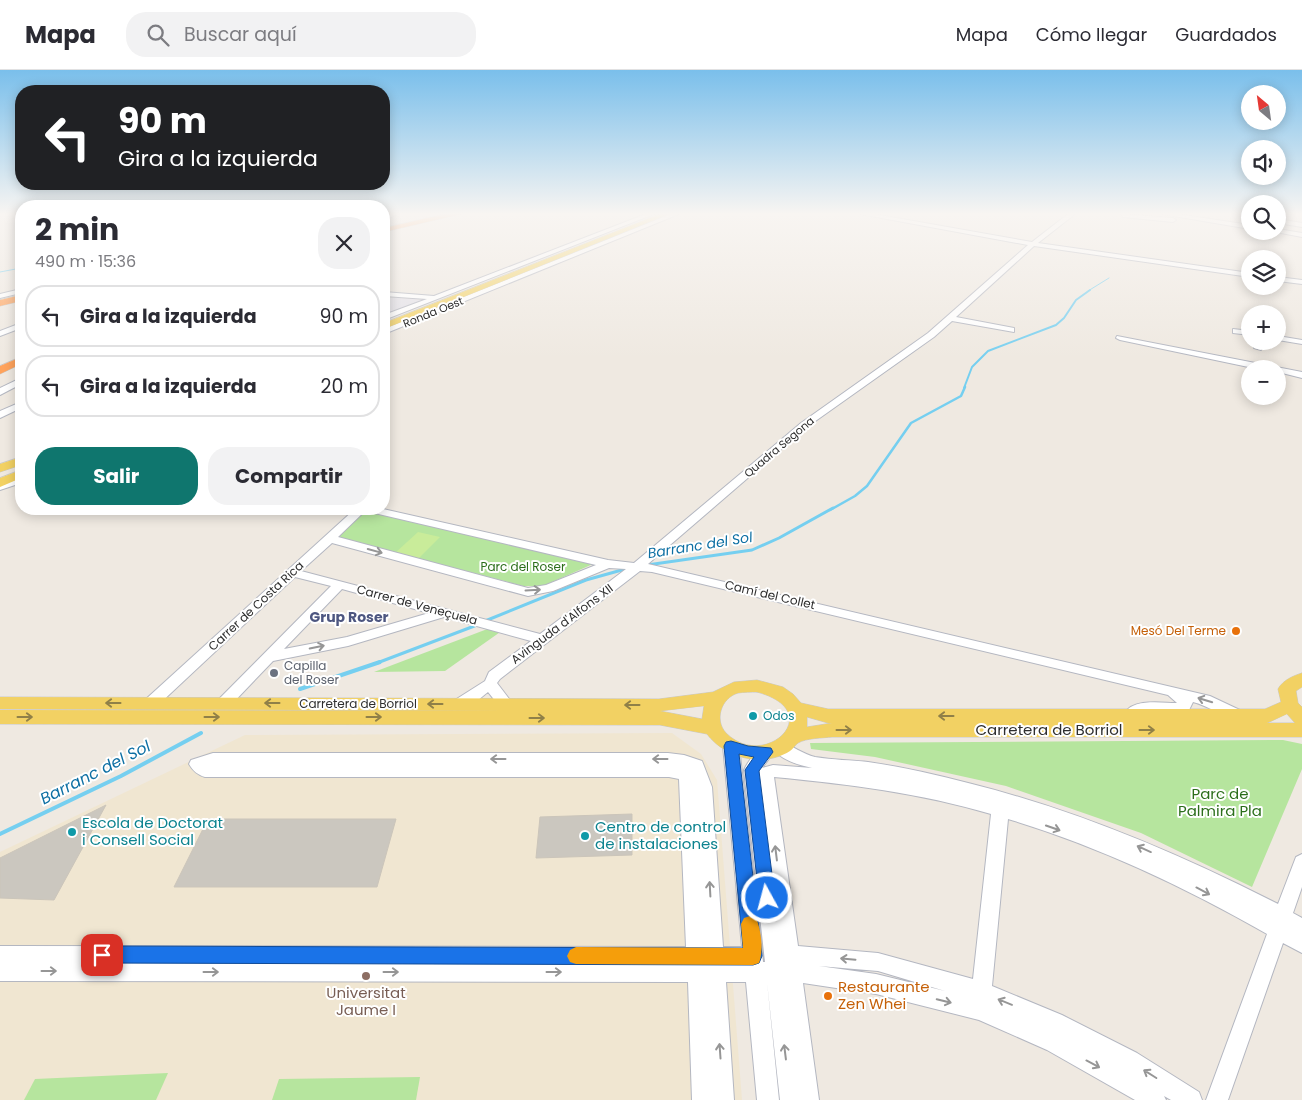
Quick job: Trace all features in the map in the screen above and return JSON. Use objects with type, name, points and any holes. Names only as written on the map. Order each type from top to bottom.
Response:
[{"type":"highway","points":[[0,303],[15,299]]},
{"type":"highway","points":[[0,362],[15,355]]},
{"type":"highway","points":[[0,370],[15,363]]},
{"type":"main road","name":"Ronda Oest","points":[[390,320],[537,262]]},
{"type":"main road","name":"Ronda Oest","points":[[390,324],[545,262]]},
{"type":"main road","points":[[0,468],[15,463]]},
{"type":"main road","points":[[0,483],[15,477]]},
{"type":"main road","points":[[1302,679],[1287,689],[1290,705],[1302,719]]},
{"type":"main road","points":[[757,686],[780,693],[796,708],[800,722],[796,736],[773,750],[748,752],[731,746],[719,738],[712,728],[709,712],[716,698],[734,688],[757,686]]},
{"type":"main road","name":"Carretera de Borriol","points":[[0,703],[659,705],[716,698]]},
{"type":"main road","name":"Carretera de Borriol","points":[[796,708],[828,716],[1267,716],[1290,705]]},
{"type":"main road","name":"Carretera de Borriol","points":[[0,717],[660,718],[712,728]]},
{"type":"main road","name":"Carretera de Borriol","points":[[796,736],[832,730],[1302,730]]},
{"type":"street","name":"Ronda Oest","points":[[390,315],[423,300],[439,296],[527,262]]},
{"type":"street","name":"Ronda Oest","points":[[390,330],[557,262]]},
{"type":"street","name":"Quadra Segona","points":[[638,566],[804,425],[890,364],[950,318],[1013,262]]},
{"type":"street","points":[[1159,262],[1241,274]]},
{"type":"street","points":[[1286,280],[1302,282]]},
{"type":"street","points":[[0,296],[15,293]]},
{"type":"street","points":[[390,295],[423,300]]},
{"type":"street","points":[[950,318],[1011,330]]},
{"type":"street","points":[[0,334],[15,328]]},
{"type":"street","points":[[1236,331],[1241,332]]},
{"type":"street","points":[[1120,338],[1241,363]]},
{"type":"street","points":[[1286,339],[1302,342]]},
{"type":"street","points":[[1286,372],[1302,375]]},
{"type":"street","points":[[0,392],[15,384]]},
{"type":"street","points":[[0,415],[15,408]]},
{"type":"street","points":[[0,487],[15,481]]},
{"type":"street","name":"Camí del Collet","points":[[390,514],[608,564],[652,568],[1168,690],[1210,701],[1239,716]]},
{"type":"street","name":"Carrer de Costa Rica","points":[[151,703],[354,515]]},
{"type":"street","points":[[328,538],[528,592],[549,588],[608,564]]},
{"type":"street","name":"Avinguda d'Alfons XII","points":[[460,704],[490,684],[494,676],[638,566]]},
{"type":"street","name":"Carrer de Veneçuela","points":[[292,572],[541,639]]},
{"type":"street","points":[[224,703],[340,584]]},
{"type":"street","points":[[419,619],[432,609]]},
{"type":"street","points":[[269,657],[348,641],[446,612]]},
{"type":"street","points":[[490,684],[506,704]]},
{"type":"street","name":"Camí del Collet","points":[[1128,716],[1139,709],[1184,708],[1186,702],[1168,690]]},
{"type":"street","points":[[731,746],[768,1100]]},
{"type":"street","points":[[808,1100],[782,963],[752,770],[773,750],[812,763],[876,769],[925,778],[1001,804],[1180,878],[1280,923],[1302,928]]},
{"type":"street","points":[[703,1100],[706,964],[704,787],[696,765],[684,761],[213,759],[197,764],[205,771],[669,771],[686,774],[689,787],[706,964],[723,1100]]},
{"type":"street","points":[[791,1100],[767,773],[773,771],[875,782],[1001,804]]},
{"type":"street","points":[[981,1001],[1001,804]]},
{"type":"street","points":[[1218,1100],[1302,862]]},
{"type":"street","points":[[1280,923],[1302,944]]},
{"type":"street","points":[[0,955],[706,964]]},
{"type":"street","points":[[0,971],[782,963],[876,984],[981,1001],[1055,1022],[1129,1061],[1191,1100]]},
{"type":"street","points":[[981,1001],[1120,1078],[1155,1100]]},
{"type":"shaded area","points":[[390,297],[427,300],[429,302],[390,318]]},
{"type":"shaded area","name":"Universitat Jaume I","points":[[672,733],[701,754],[717,780],[742,1100],[0,1100],[0,852],[245,735]]},
{"type":"green space","name":"Parc del Roser","points":[[360,515],[381,515],[593,564],[543,586],[523,586],[336,537]]},
{"type":"green space","points":[[418,532],[440,537],[418,559],[395,553]]},
{"type":"green space","points":[[490,628],[503,630],[445,671],[374,672]]},
{"type":"green space","name":"Parc de Palmira Pla","points":[[1283,740],[1302,744],[1302,769],[1252,887],[1141,833],[1006,786],[875,757],[811,749],[810,743]]},
{"type":"green space","points":[[168,1073],[156,1100],[24,1100],[35,1079]]},
{"type":"green space","points":[[420,1077],[416,1100],[272,1100],[279,1079]]},
{"type":"building","name":"Escola de Doctorat i Consell Social","points":[[106,805],[54,900],[0,898],[0,858]]},
{"type":"building","name":"Centro de control de instalaciones","points":[[632,814],[632,855],[536,858],[540,817]]},
{"type":"building","points":[[208,819],[396,819],[377,887],[174,887]]},
{"type":"waterway","points":[[0,272],[15,269]]},
{"type":"waterway","name":"Barranc del Sol","points":[[1088,291],[1109,278]]},
{"type":"waterway","name":"Barranc del Sol","points":[[964,388],[972,367],[988,351],[1056,325],[1064,318],[1076,300],[1090,290]]},
{"type":"waterway","name":"Barranc del Sol","points":[[830,510],[855,496],[867,486],[911,423],[961,396],[965,387]]},
{"type":"waterway","name":"Barranc del Sol","points":[[647,565],[752,550],[779,538],[833,508]]},
{"type":"waterway","name":"Barranc del Sol","points":[[485,621],[586,580],[629,568]]},
{"type":"waterway","name":"Barranc del Sol","points":[[377,663],[477,625]]},
{"type":"waterway","name":"Barranc del Sol","points":[[300,689],[380,662]]},
{"type":"waterway","name":"Barranc del Sol","points":[[0,834],[121,776],[201,733]]},
{"type":"slow traffic","points":[[576,956],[753,956],[750,924]]},
{"type":"place","name":"Mesó Del Terme","points":[[1236,631]]},
{"type":"place","name":"Capilla del Roser","points":[[274,673]]},
{"type":"place","name":"Odos","points":[[753,716]]},
{"type":"place","name":"Escola de Doctorat i Consell Social","points":[[72,832]]},
{"type":"place","name":"Centro de control de instalaciones","points":[[585,836]]},
{"type":"place","name":"Universitat Jaume I","points":[[366,976]]},
{"type":"place","name":"Restaurante Zen Whei","points":[[828,996]]},
{"type":"district","name":"Grup Roser","points":[[349,617]]},
{"type":"route","points":[[102,955],[753,956],[731,746],[748,752],[766,752],[752,770],[767,898]]}]
